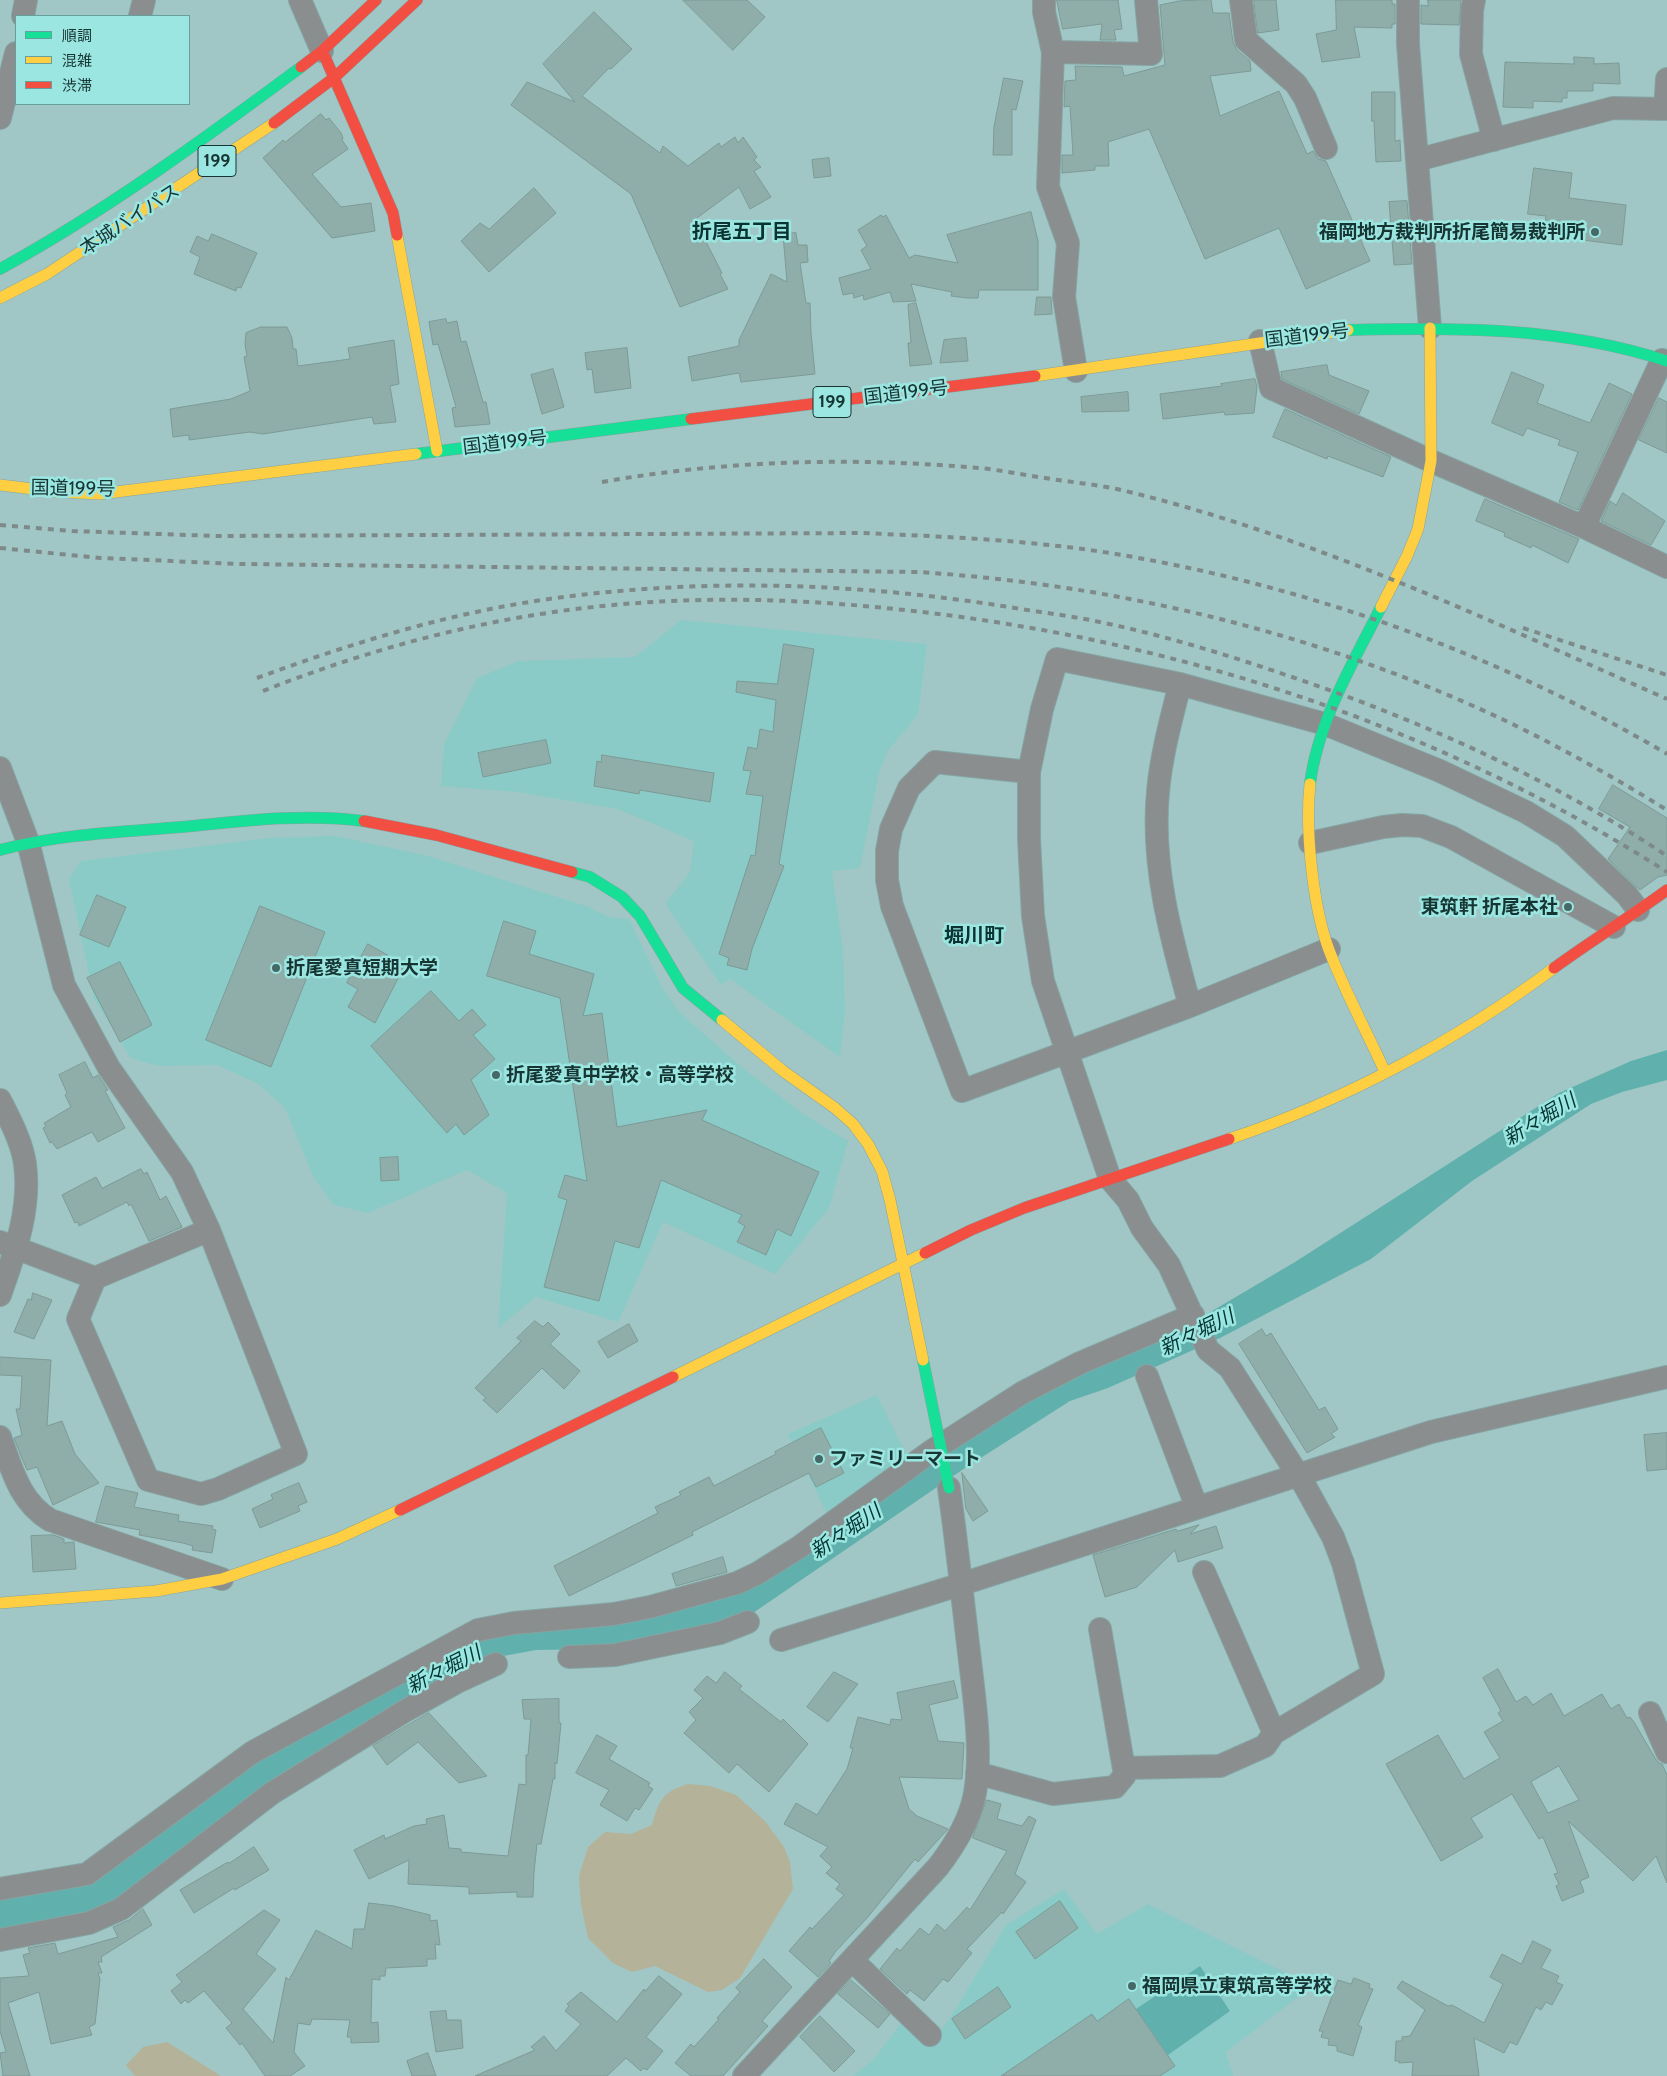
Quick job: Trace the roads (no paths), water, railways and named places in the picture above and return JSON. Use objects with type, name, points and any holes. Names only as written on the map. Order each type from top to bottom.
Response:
[{"type":"main road","name":"本城バイパス","points":[[0,269],[33,251],[135,186],[322,51],[376,0]]},
{"type":"main road","name":"本城バイパス","points":[[0,298],[47,274],[273,124],[335,78],[417,0]]},
{"type":"main road","points":[[322,51],[393,213],[437,451]]},
{"type":"main road","points":[[1385,1072],[1329,949],[1314,888],[1308,804],[1313,764],[1325,724],[1407,556],[1418,529],[1431,461],[1430,328]]},
{"type":"main road","name":"国道199号","points":[[0,485],[58,492],[100,494],[1076,372],[1260,341],[1342,330],[1430,328],[1520,331],[1634,350],[1665,361]]},
{"type":"main road","points":[[0,850],[28,842],[104,833],[300,818],[352,820],[409,828],[590,878],[622,897],[640,916],[683,988],[783,1071],[835,1108],[853,1124],[868,1144],[882,1171],[948,1485]]},
{"type":"main road","points":[[0,1603],[156,1591],[222,1579],[346,1535],[454,1485],[971,1230],[1024,1208],[1246,1134],[1320,1104],[1436,1045],[1513,999],[1588,943],[1667,890]]},
{"type":"street","points":[[23,15],[26,0]]},
{"type":"street","points":[[140,15],[144,0]]},
{"type":"street","points":[[1044,0],[1044,12],[1053,52],[1048,187],[1068,242],[1064,297],[1076,372]]},
{"type":"street","points":[[1053,52],[1151,54],[1146,0]]},
{"type":"street","points":[[1241,0],[1246,40],[1296,84],[1305,98],[1326,148]]},
{"type":"street","points":[[1408,0],[1408,44],[1430,328]]},
{"type":"street","points":[[1474,0],[1471,54],[1494,140]]},
{"type":"street","points":[[299,2],[322,51]]},
{"type":"street","points":[[0,118],[11,65]]},
{"type":"street","points":[[1417,160],[1613,108],[1665,109],[1667,79]]},
{"type":"street","points":[[1260,341],[1271,388],[1431,461],[1584,527],[1667,567]]},
{"type":"street","points":[[1584,527],[1665,361]]},
{"type":"street","points":[[1124,1768],[1220,1766],[1266,1746],[1274,1733],[1373,1674],[1343,1563],[1333,1537],[1297,1475],[1230,1368],[1208,1350],[1169,1265],[1142,1228],[1128,1200],[1110,1179],[1043,981],[1033,916],[1029,839],[1029,772],[1042,709],[1057,659],[1180,684],[1325,724],[1440,771],[1526,812],[1565,836],[1627,894],[1638,910]]},
{"type":"street","points":[[1180,684],[1166,738],[1158,794],[1158,854],[1164,904],[1190,1006]]},
{"type":"street","points":[[1029,772],[935,762],[909,788],[898,808],[891,829],[887,851],[887,880],[892,906],[962,1091],[1190,1006],[1329,949]]},
{"type":"street","points":[[0,768],[28,842],[64,985],[109,1068],[182,1172],[209,1230],[296,1454],[218,1489],[201,1494],[148,1480],[78,1319],[96,1278],[209,1230]]},
{"type":"street","points":[[1310,843],[1383,827],[1402,825],[1422,826],[1451,837],[1614,927]]},
{"type":"street","points":[[0,1100],[12,1125],[25,1163],[26,1210],[8,1245],[0,1295]]},
{"type":"street","points":[[8,1245],[96,1278]]},
{"type":"street","points":[[0,1890],[87,1874],[253,1752],[478,1630],[514,1623],[614,1614],[650,1607],[737,1584],[758,1574],[1041,1382],[1080,1363],[1194,1318]]},
{"type":"street","points":[[1147,1376],[1197,1508]]},
{"type":"street","points":[[781,1640],[962,1584],[1437,1430],[1667,1377]]},
{"type":"street","points":[[0,1437],[22,1494],[37,1512],[50,1520],[222,1579]]},
{"type":"street","points":[[744,2076],[952,1849],[970,1813],[975,1793],[976,1722],[962,1584],[948,1485]]},
{"type":"street","points":[[1204,1572],[1274,1733]]},
{"type":"street","points":[[569,1657],[615,1655],[720,1633],[748,1622]]},
{"type":"street","points":[[976,1773],[1053,1794],[1115,1787],[1125,1775],[1100,1629]]},
{"type":"street","points":[[0,1940],[89,1923],[121,1909],[272,1793],[405,1711],[459,1681],[496,1664]]},
{"type":"street","points":[[1650,1713],[1667,1752]]},
{"type":"street","points":[[852,1960],[930,2035]]},
{"type":"water","name":"新々堀川","points":[[1667,1050],[1667,1080],[1622,1092],[1591,1104],[1472,1181],[1371,1259],[1220,1338],[1108,1388],[1070,1401],[965,1468],[753,1613],[725,1624],[600,1649],[536,1650],[498,1657],[101,1912],[0,1931],[0,1898],[89,1881],[244,1766],[466,1642],[714,1601],[1027,1396],[1175,1331],[1207,1314],[1295,1262],[1559,1093],[1631,1061]]},
{"type":"water","points":[[1200,1966],[1230,2011],[1168,2055],[1136,2009]]},
{"type":"railway","points":[[602,482],[696,469],[743,465],[885,462],[979,468],[1117,489],[1188,508],[1328,554],[1465,610],[1667,699]]},
{"type":"railway","points":[[0,525],[72,531],[217,536],[861,533],[968,538],[1074,548],[1144,559],[1213,573],[1281,590],[1348,611],[1414,634],[1543,688],[1667,754]]},
{"type":"railway","points":[[0,548],[100,558],[241,564],[918,572],[1070,589],[1145,602],[1219,619],[1293,639],[1365,663],[1436,690],[1506,721],[1628,786],[1667,810]]},
{"type":"railway","points":[[257,678],[365,641],[438,621],[512,605],[608,592],[667,588],[785,586],[904,593],[963,600],[1086,619],[1126,628],[1189,644],[1251,663],[1343,695],[1427,728],[1510,766],[1590,808],[1667,856]]},
{"type":"railway","points":[[263,691],[336,664],[447,632],[523,617],[602,606],[682,601],[764,600],[844,604],[988,621],[1091,640],[1192,664],[1292,694],[1389,730],[1485,771],[1577,819],[1667,872]]},
{"type":"railway","points":[[1523,628],[1667,675]]},
{"type":"place","name":"福岡地方裁判所折尾簡易裁判所","points":[[1595,232]]},
{"type":"place","name":"東筑軒 折尾本社","points":[[1568,907]]},
{"type":"place","name":"折尾愛真短期大学","points":[[276,968]]},
{"type":"place","name":"折尾愛真中学校・高等学校","points":[[496,1075]]},
{"type":"place","name":"ファミリーマート","points":[[819,1459]]},
{"type":"place","name":"福岡県立東筑高等学校","points":[[1132,1986]]},
{"type":"district","name":"折尾五丁目","points":[[742,232]]},
{"type":"district","name":"堀川町","points":[[974,936]]}]
